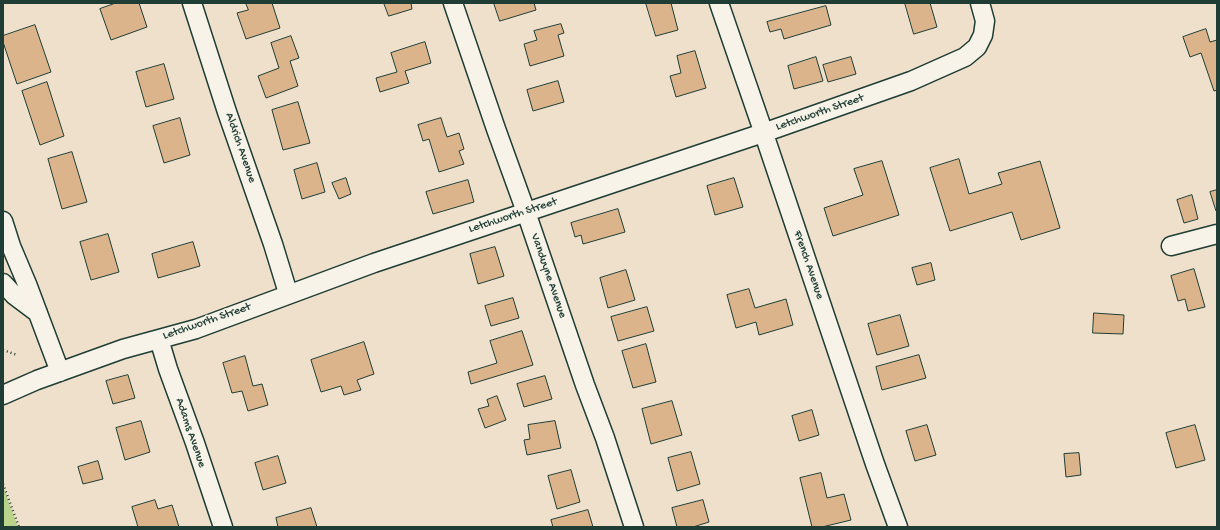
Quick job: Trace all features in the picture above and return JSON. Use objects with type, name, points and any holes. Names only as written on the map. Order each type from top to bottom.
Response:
[{"type":"street","name":"Aldrich Avenue","points":[[192,3],[227,112],[273,244],[288,294]]},
{"type":"street","name":"Vanduyne Avenue","points":[[453,3],[585,385],[605,438],[634,527]]},
{"type":"street","name":"French Avenue","points":[[718,3],[875,464],[898,527]]},
{"type":"street","name":"Letchworth Street","points":[[3,395],[37,380],[123,349],[196,328],[374,263],[763,133],[911,81],[966,57],[977,47],[983,35],[985,21],[980,3]]},
{"type":"street","points":[[3,221],[11,246],[60,372]]},
{"type":"street","points":[[1171,246],[1217,234]]},
{"type":"street","points":[[3,283],[14,295],[38,313]]},
{"type":"street","name":"Adams Avenue","points":[[159,339],[223,527]]},
{"type":"path","points":[[3,350],[17,355]]},
{"type":"path","points":[[3,484],[19,527]]},
{"type":"green space","points":[[3,486],[18,527],[3,527]]},
{"type":"building","points":[[116,3],[139,3],[147,27],[111,40],[100,9]]},
{"type":"building","points":[[246,3],[272,3],[280,28],[246,39],[237,13],[248,10]]},
{"type":"building","points":[[384,3],[411,3],[412,9],[389,16]]},
{"type":"building","points":[[494,3],[534,3],[536,10],[500,21]]},
{"type":"building","points":[[646,3],[671,3],[678,30],[656,36]]},
{"type":"building","points":[[905,3],[930,3],[937,27],[914,34]]},
{"type":"building","points":[[826,6],[831,25],[784,39],[781,29],[770,32],[767,22]]},
{"type":"building","points":[[561,24],[564,33],[558,35],[564,56],[530,66],[524,44],[537,40],[534,31]]},
{"type":"building","points":[[35,25],[51,72],[17,84],[3,42],[3,36]]},
{"type":"building","points":[[1206,29],[1210,42],[1217,40],[1217,90],[1214,91],[1201,53],[1190,57],[1183,37]]},
{"type":"building","points":[[291,36],[299,58],[290,61],[298,86],[266,98],[258,76],[279,68],[271,43]]},
{"type":"building","points":[[425,42],[431,63],[405,71],[409,83],[380,92],[376,78],[397,72],[391,53]]},
{"type":"building","points":[[695,51],[706,88],[676,97],[670,76],[681,73],[677,56]]},
{"type":"building","points":[[816,57],[823,81],[794,89],[788,66]]},
{"type":"building","points":[[851,57],[856,74],[828,82],[823,65]]},
{"type":"building","points":[[164,64],[174,99],[146,107],[136,72]]},
{"type":"building","points":[[558,81],[564,102],[533,111],[527,90]]},
{"type":"building","points":[[47,82],[64,136],[40,145],[22,91]]},
{"type":"building","points":[[298,102],[310,143],[283,150],[272,110]]},
{"type":"building","points":[[180,118],[190,155],[164,163],[153,126]]},
{"type":"building","points":[[441,118],[447,137],[459,133],[464,149],[459,151],[464,164],[439,172],[429,139],[423,141],[418,125]]},
{"type":"building","points":[[72,152],[87,202],[62,209],[48,159]]},
{"type":"building","points":[[959,159],[969,194],[1002,184],[998,173],[1040,161],[1060,228],[1021,240],[1012,212],[950,231],[930,168]]},
{"type":"building","points":[[882,161],[899,215],[833,236],[824,208],[863,195],[854,169]]},
{"type":"building","points":[[317,163],[325,192],[302,199],[294,170]]},
{"type":"building","points":[[346,178],[351,194],[339,199],[332,183]]},
{"type":"building","points":[[734,178],[743,207],[715,215],[707,186]]},
{"type":"building","points":[[468,180],[474,202],[433,214],[426,192]]},
{"type":"building","points":[[1217,190],[1217,211],[1216,211],[1210,192]]},
{"type":"building","points":[[1192,195],[1198,219],[1184,223],[1177,200]]},
{"type":"building","points":[[618,209],[625,232],[583,244],[581,235],[575,237],[571,223]]},
{"type":"building","points":[[108,234],[119,272],[91,280],[80,242]]},
{"type":"building","points":[[193,242],[200,266],[158,278],[152,254]]},
{"type":"building","points":[[495,247],[504,276],[478,284],[470,254]]},
{"type":"building","points":[[931,263],[935,280],[917,285],[912,268]]},
{"type":"building","points":[[1194,269],[1205,307],[1188,311],[1185,299],[1178,301],[1171,276]]},
{"type":"building","points":[[626,270],[635,300],[608,308],[600,278]]},
{"type":"building","points":[[749,289],[755,308],[786,299],[793,325],[759,335],[756,322],[736,328],[727,295]]},
{"type":"building","points":[[513,298],[519,318],[491,326],[485,306]]},
{"type":"building","points":[[647,307],[654,331],[618,341],[611,317]]},
{"type":"building","points":[[1094,313],[1124,315],[1123,334],[1093,333]]},
{"type":"building","points":[[900,315],[909,346],[877,355],[868,324]]},
{"type":"building","points":[[522,331],[533,365],[471,384],[468,372],[497,363],[490,341]]},
{"type":"building","points":[[364,342],[374,374],[357,380],[361,390],[344,395],[341,386],[321,392],[311,360]]},
{"type":"building","points":[[646,344],[656,382],[633,388],[622,351]]},
{"type":"building","points":[[919,355],[926,378],[882,390],[876,367]]},
{"type":"building","points":[[245,356],[253,386],[262,384],[268,405],[248,411],[242,391],[232,393],[223,363]]},
{"type":"building","points":[[128,375],[135,398],[113,404],[106,381]]},
{"type":"building","points":[[545,376],[552,399],[524,407],[517,384]]},
{"type":"building","points":[[497,396],[506,420],[485,428],[478,409],[489,406],[487,400]]},
{"type":"building","points":[[672,401],[682,435],[651,444],[642,409]]},
{"type":"building","points":[[812,410],[819,435],[799,441],[792,416]]},
{"type":"building","points":[[141,421],[150,452],[125,460],[116,428]]},
{"type":"building","points":[[555,421],[561,448],[527,455],[524,440],[530,439],[528,425]]},
{"type":"building","points":[[927,425],[936,455],[915,461],[906,431]]},
{"type":"building","points":[[1195,425],[1205,460],[1176,468],[1166,433]]},
{"type":"building","points":[[691,452],[700,484],[677,491],[668,458]]},
{"type":"building","points":[[1079,453],[1081,475],[1066,477],[1064,454]]},
{"type":"building","points":[[278,456],[286,483],[263,490],[255,463]]},
{"type":"building","points":[[98,461],[103,479],[83,484],[78,467]]},
{"type":"building","points":[[571,470],[580,502],[557,509],[548,476]]},
{"type":"building","points":[[821,473],[827,498],[844,494],[851,520],[822,527],[812,527],[800,478]]},
{"type":"building","points":[[155,500],[158,509],[172,505],[179,527],[138,527],[132,507]]},
{"type":"building","points":[[703,500],[709,522],[693,527],[677,527],[672,508]]},
{"type":"building","points":[[311,508],[317,527],[278,527],[276,518]]},
{"type":"building","points":[[588,510],[593,527],[553,527],[551,520]]}]
